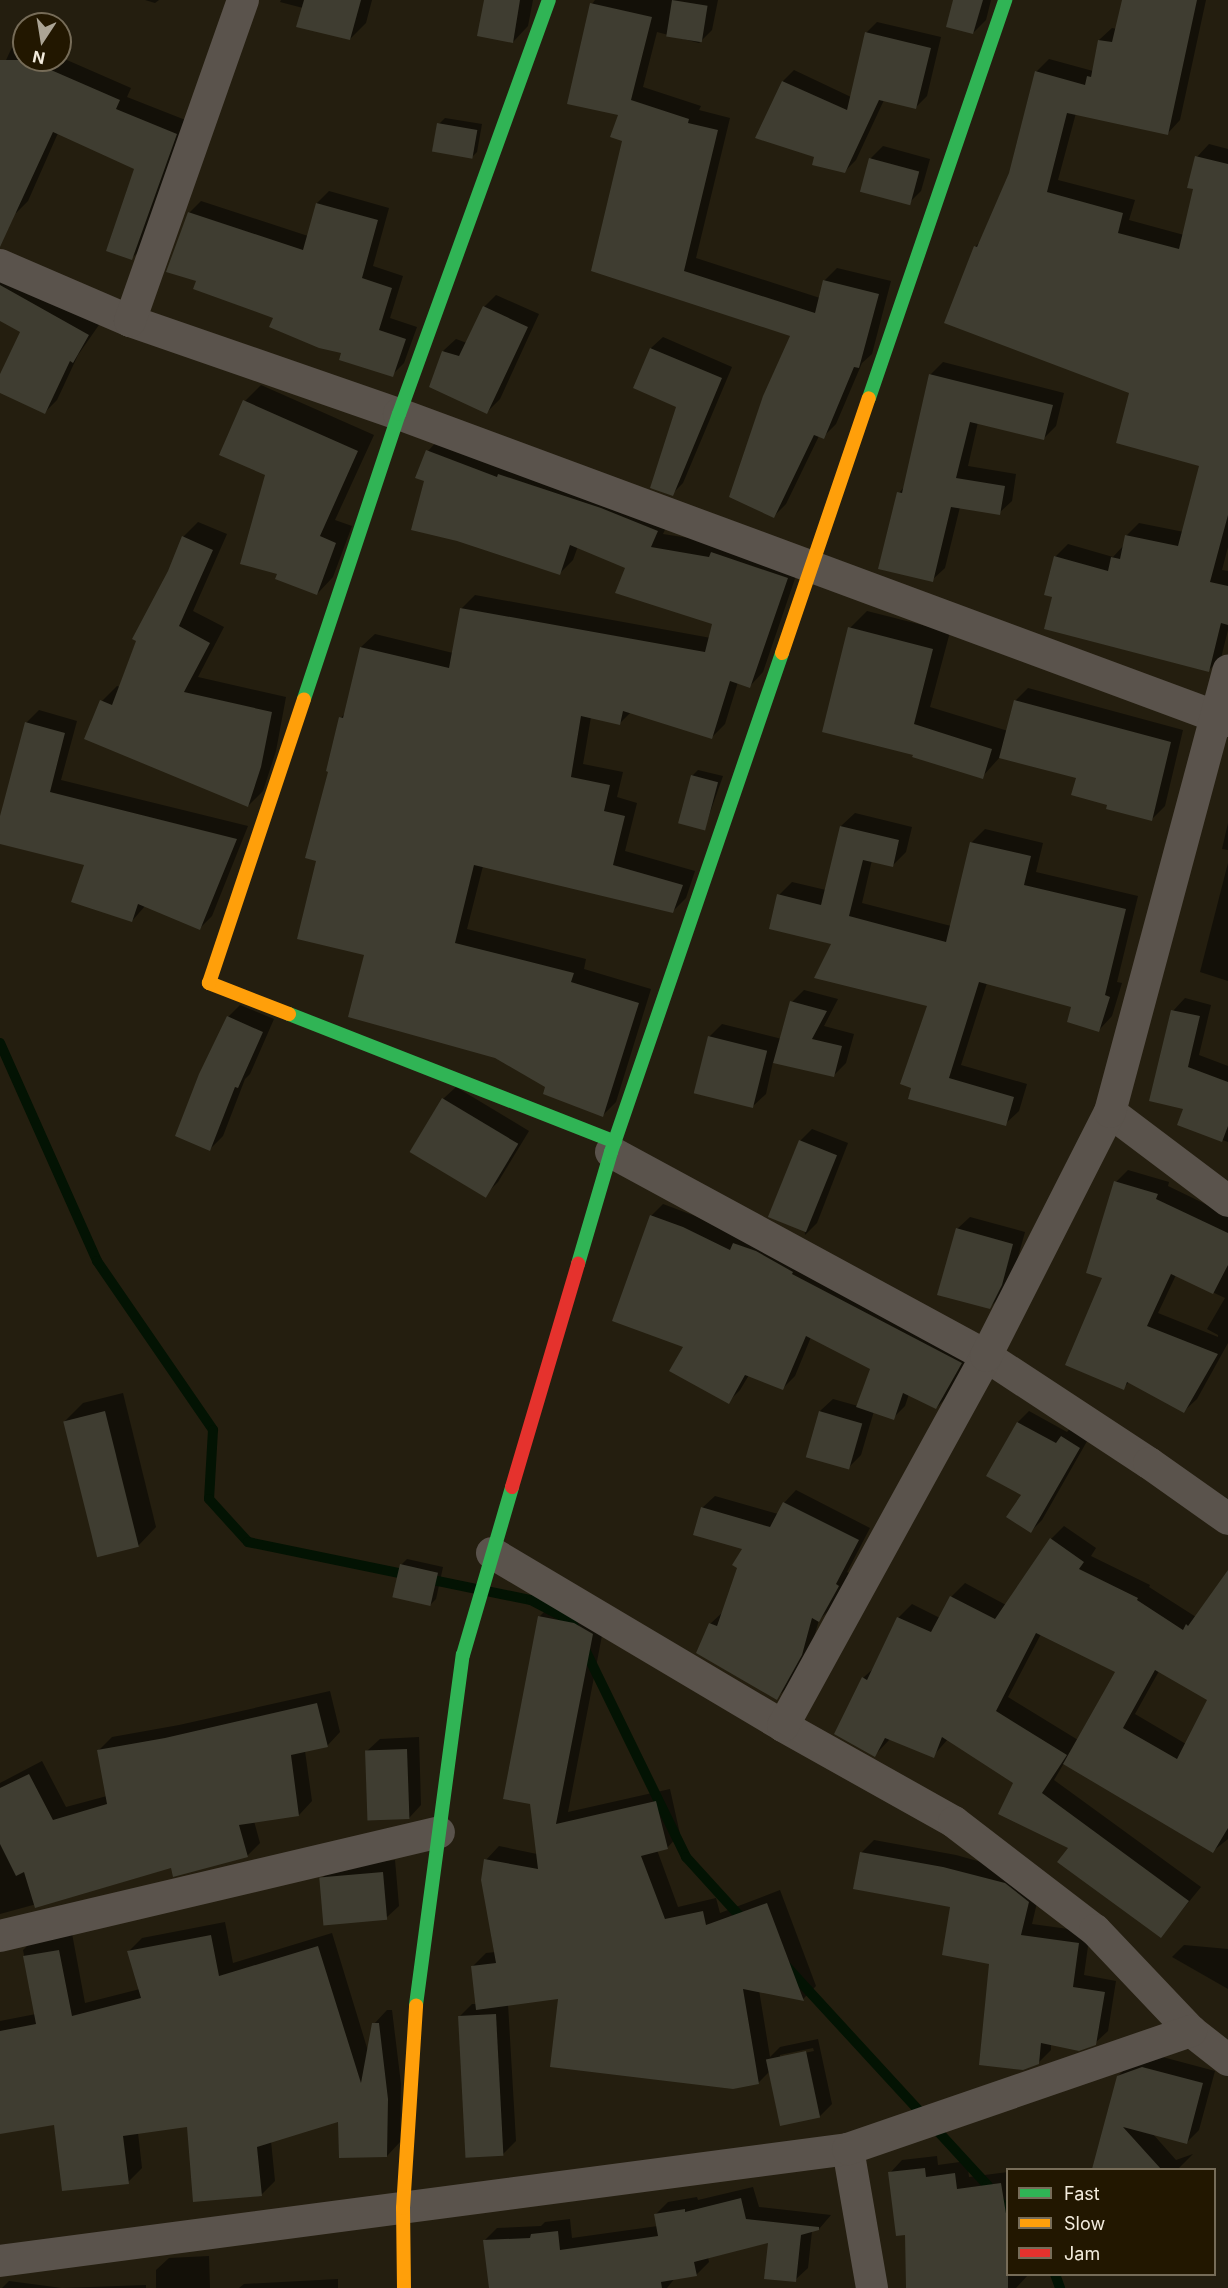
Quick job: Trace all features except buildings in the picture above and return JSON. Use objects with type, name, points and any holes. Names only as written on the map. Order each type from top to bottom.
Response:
[{"type":"street","points":[[130,321],[243,0]]},
{"type":"street","points":[[549,0],[399,414],[209,983],[613,1147],[986,1356],[1149,1463],[1228,1519]]},
{"type":"street","points":[[404,2288],[403,2208],[414,2023],[463,1655],[613,1147],[1005,0]]},
{"type":"street","points":[[0,265],[130,321],[399,414],[1221,719]]},
{"type":"street","points":[[783,1726],[986,1356],[1110,1112],[1221,719],[1228,671]]},
{"type":"street","points":[[1110,1112],[1228,1201]]},
{"type":"street","points":[[492,1553],[783,1726],[954,1822],[1095,1930],[1191,2031],[1228,2060]]},
{"type":"street","points":[[0,1936],[439,1832]]},
{"type":"street","points":[[0,2261],[848,2150],[1191,2031]]},
{"type":"street","points":[[848,2150],[872,2288]]},
{"type":"waterway","points":[[0,1043],[97,1261],[213,1430],[209,1499],[248,1542],[531,1600],[571,1621],[686,1857],[746,1923]]},
{"type":"waterway","points":[[785,1965],[987,2185],[1006,2209]]},
{"type":"waterway","points":[[1056,2276],[1060,2288]]},
{"type":"traffic: fast","points":[[304,699],[399,414],[549,0]]},
{"type":"traffic: fast","points":[[869,398],[1005,0]]},
{"type":"traffic: fast","points":[[578,1264],[611,1152],[782,653]]},
{"type":"traffic: fast","points":[[289,1014],[615,1142]]},
{"type":"traffic: fast","points":[[416,2005],[463,1655],[512,1487]]},
{"type":"traffic: slow","points":[[782,653],[869,398]]},
{"type":"traffic: slow","points":[[289,1014],[209,983],[304,699]]},
{"type":"traffic: slow","points":[[404,2288],[403,2208],[416,2005]]},
{"type":"traffic: jam","points":[[512,1487],[578,1264]]}]
